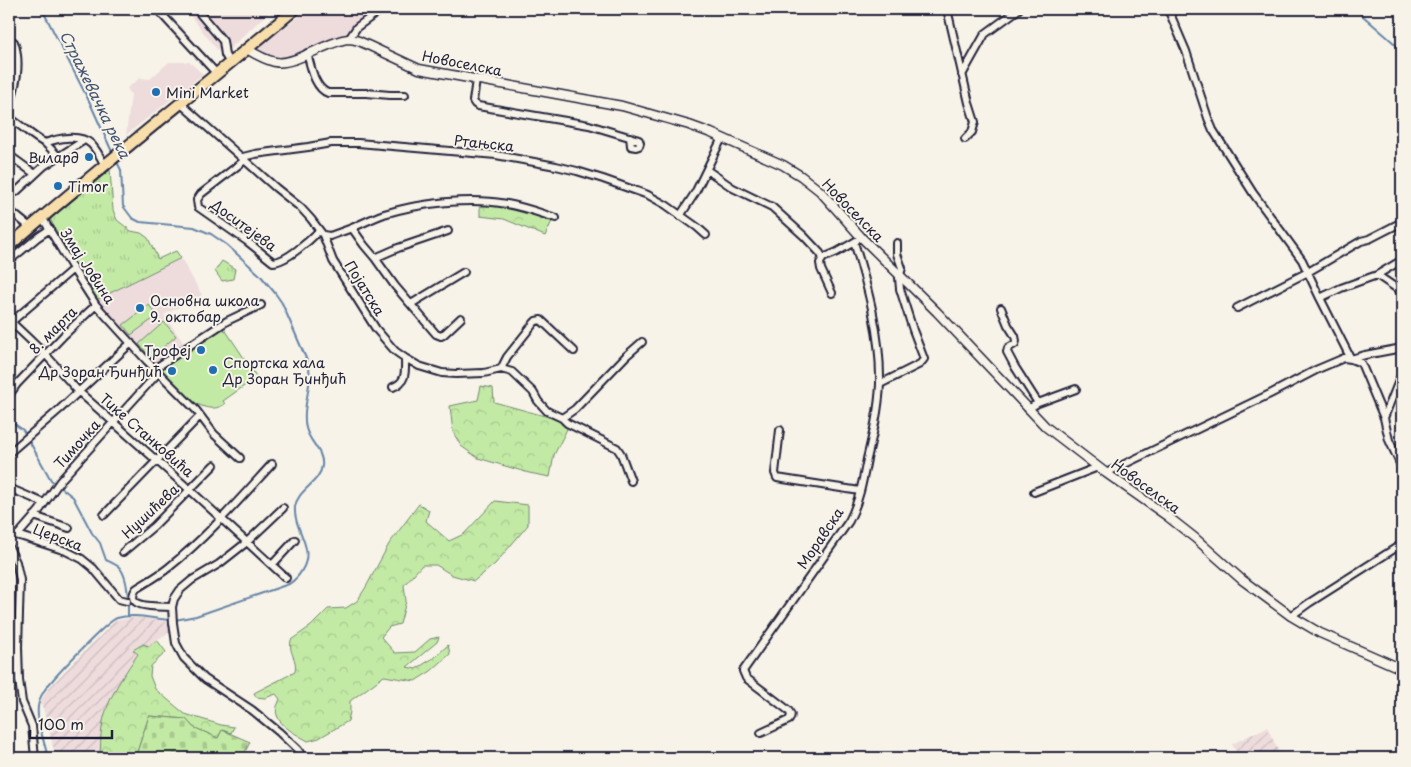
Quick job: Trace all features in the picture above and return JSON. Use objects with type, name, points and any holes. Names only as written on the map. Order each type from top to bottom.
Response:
[{"type":"main road","points":[[9,246],[107,162],[295,9]]},
{"type":"street","points":[[157,9],[217,74]]},
{"type":"street","points":[[196,9],[224,40],[225,55],[230,63]]},
{"type":"street","points":[[247,49],[267,60],[287,62],[349,38],[357,27],[382,9]]},
{"type":"street","points":[[947,9],[974,122],[972,132],[965,139]]},
{"type":"street","points":[[962,75],[985,34],[1019,9]]},
{"type":"street","points":[[1168,9],[1186,51],[1213,130],[1254,193],[1302,260],[1351,359]]},
{"type":"street","name":"Новоселска","points":[[349,38],[419,69],[622,106],[689,125],[783,164],[820,191],[862,238],[937,312],[1046,427],[1106,473],[1167,516],[1241,579],[1291,616],[1332,639],[1402,669]]},
{"type":"street","points":[[9,39],[15,45],[17,57],[15,82],[9,109]]},
{"type":"street","points":[[307,53],[316,80],[323,92],[405,94]]},
{"type":"street","points":[[476,80],[474,101],[478,106],[588,125],[630,137]]},
{"type":"street","name":"Појатска","points":[[180,104],[301,208],[311,219],[321,233],[333,261],[376,329],[394,351],[433,370],[449,374],[484,373],[501,369]]},
{"type":"street","points":[[9,118],[45,143],[58,156]]},
{"type":"street","points":[[45,143],[69,137],[90,143],[107,162]]},
{"type":"street","points":[[680,216],[689,204],[722,138]]},
{"type":"street","points":[[16,192],[58,156],[83,141]]},
{"type":"street","name":"Ртањска","points":[[244,159],[255,154],[341,142],[496,155],[563,168],[603,179],[648,195],[666,205],[706,235]]},
{"type":"street","points":[[9,155],[35,174]]},
{"type":"street","name":"Доситејева","points":[[244,159],[201,194],[197,200],[197,204],[201,209],[273,262],[285,258],[321,233]]},
{"type":"street","points":[[707,170],[733,188],[772,207],[804,236],[823,258]]},
{"type":"street","points":[[321,233],[330,236],[392,212],[455,202],[472,201],[507,204],[556,218]]},
{"type":"street","points":[[9,210],[30,227]]},
{"type":"street","name":"Змај Јовина","points":[[42,217],[96,306],[156,371],[196,410],[214,434],[240,458]]},
{"type":"street","points":[[1237,308],[1308,272],[1361,241],[1369,239],[1402,222]]},
{"type":"street","points":[[352,228],[395,286],[438,335],[443,335],[461,318]]},
{"type":"street","points":[[9,261],[50,229]]},
{"type":"street","points":[[375,258],[448,231]]},
{"type":"street","points":[[832,292],[819,265],[823,258],[862,238]]},
{"type":"street","name":"Моравска","points":[[761,733],[789,720],[791,714],[746,678],[743,671],[849,521],[860,491],[875,422],[880,384],[876,328],[872,302],[854,242]]},
{"type":"street","points":[[880,384],[920,364],[924,359],[900,289],[899,275],[902,268],[897,254],[897,243]]},
{"type":"street","points":[[1320,298],[1377,275],[1402,260]]},
{"type":"street","points":[[10,322],[73,269]]},
{"type":"street","points":[[410,304],[464,272]]},
{"type":"street","points":[[1377,275],[1402,292]]},
{"type":"street","name":"Тимочка","points":[[18,536],[57,485],[114,422],[156,371],[227,321],[261,305]]},
{"type":"street","name":"8. марта","points":[[9,395],[17,384],[64,335],[96,306]]},
{"type":"street","points":[[1001,308],[1016,338],[1015,344],[1007,352],[1038,403]]},
{"type":"street","points":[[574,351],[542,320],[536,321],[507,357],[501,369],[512,372],[519,378],[533,392],[547,411],[617,448],[621,454],[630,481]]},
{"type":"street","name":"Тике Станковића","points":[[10,322],[46,355],[78,391],[157,460],[286,578]]},
{"type":"street","points":[[562,418],[575,410],[626,356],[642,342]]},
{"type":"street","points":[[9,453],[131,343]]},
{"type":"street","points":[[1351,359],[1402,348]]},
{"type":"street","points":[[393,387],[403,380],[405,358]]},
{"type":"street","points":[[1106,473],[1344,358],[1361,363],[1384,418],[1389,440],[1402,468]]},
{"type":"street","points":[[1384,418],[1402,373]]},
{"type":"street","points":[[1028,408],[1076,389]]},
{"type":"street","points":[[104,515],[200,416]]},
{"type":"street","points":[[780,430],[775,473],[777,478],[860,491]]},
{"type":"street","points":[[131,599],[136,589],[169,568],[222,519],[272,464]]},
{"type":"street","name":"Нушићева","points":[[123,552],[145,535],[214,465]]},
{"type":"street","points":[[1034,492],[1098,466]]},
{"type":"street","points":[[9,488],[44,503]]},
{"type":"street","points":[[283,508],[247,542],[216,567],[187,584],[178,593],[174,599],[173,623],[176,643],[184,658],[205,679],[252,710],[279,732],[304,758]]},
{"type":"street","points":[[34,516],[69,528]]},
{"type":"street","name":"Церска","points":[[9,535],[66,551],[82,559],[93,568],[119,599],[131,599],[140,604],[173,610]]},
{"type":"street","points":[[272,565],[296,540]]},
{"type":"street","points":[[1291,616],[1309,602],[1402,544]]},
{"type":"street","points":[[9,547],[16,562],[20,580],[19,684],[22,702],[32,726],[34,758]]},
{"type":"shaded area","points":[[185,9],[280,9],[272,15],[269,12],[222,56]]},
{"type":"shaded area","points":[[309,9],[378,9],[349,36],[300,52],[285,59],[255,50]]},
{"type":"shaded area","points":[[169,62],[189,62],[203,74],[126,135],[131,95],[127,88],[140,78],[150,79]]},
{"type":"shaded area","name":"Основна школа 9. октобар","points":[[181,258],[202,295],[164,315],[185,345],[155,365],[96,300]]},
{"type":"shaded area","points":[[136,617],[169,622],[171,630],[149,646],[133,650],[138,654],[106,713],[102,726],[100,758],[56,758],[43,708],[40,704],[42,698],[65,671],[115,621]]},
{"type":"shaded area","points":[[1267,727],[1282,758],[1239,758],[1232,744]]},
{"type":"green space","points":[[110,170],[113,210],[117,220],[131,231],[141,233],[148,238],[158,259],[176,251],[181,258],[96,300],[50,219]]},
{"type":"green space","points":[[480,204],[507,206],[552,221],[545,236],[504,219],[480,216]]},
{"type":"green space","points":[[222,261],[235,269],[233,279],[222,281],[215,271]]},
{"type":"green space","points":[[149,305],[157,316],[131,335],[123,325]]},
{"type":"green space","points":[[164,322],[176,336],[151,358],[139,344]]},
{"type":"green space","points":[[221,328],[226,331],[258,379],[257,383],[254,379],[223,401],[225,404],[216,408],[207,408],[199,405],[182,392],[162,372],[163,366]]},
{"type":"green space","points":[[481,386],[493,388],[494,402],[564,423],[567,429],[554,455],[550,477],[478,458],[461,446],[453,432],[450,406],[478,400]]},
{"type":"green space","points":[[495,501],[528,505],[528,525],[495,564],[474,581],[452,575],[436,565],[422,565],[404,585],[406,601],[400,624],[389,627],[381,637],[395,653],[415,652],[430,639],[439,637],[437,642],[407,667],[416,669],[435,657],[448,645],[450,654],[431,671],[415,681],[384,676],[350,701],[348,721],[319,738],[308,741],[290,730],[279,719],[276,711],[280,699],[276,694],[265,698],[256,697],[254,693],[295,672],[296,667],[290,645],[291,640],[311,626],[328,609],[346,608],[357,601],[389,544],[419,504],[429,510],[426,521],[449,541],[464,534]]},
{"type":"green space","points":[[157,640],[166,652],[151,666],[150,676],[155,689],[185,714],[234,727],[231,733],[222,730],[218,738],[193,727],[186,719],[149,716],[136,755],[100,758],[101,735],[107,707],[138,654],[133,650],[143,644],[149,646]]},
{"type":"green space","points":[[149,716],[186,719],[193,727],[218,738],[222,730],[250,742],[242,758],[137,758],[136,755]]},
{"type":"waterway","name":"Стражевачка река","points":[[42,9],[90,103],[113,154]]},
{"type":"waterway","points":[[1355,9],[1402,50]]},
{"type":"waterway","name":"Стражевачка река","points":[[116,160],[121,170],[123,206],[132,218],[140,222],[194,227],[211,234],[227,245],[260,275],[282,303],[308,363],[310,379],[305,412],[306,428],[319,451],[322,461],[320,472],[300,496],[295,507],[297,523],[307,554],[306,562],[297,578],[289,584],[196,616],[175,620]]},
{"type":"waterway","points":[[9,420],[23,430],[51,480],[55,483]]},
{"type":"waterway","points":[[59,486],[73,497],[92,533],[100,543],[106,560],[119,567],[123,573],[127,591],[128,616]]},
{"type":"waterway","name":"Стражевачка река","points":[[48,758],[39,722],[38,708],[43,692],[57,675],[91,640],[117,618],[137,616],[170,620]]},
{"type":"place","name":"Mini Market","points":[[156,92]]},
{"type":"place","name":"Вилард","points":[[89,157]]},
{"type":"place","name":"Timor","points":[[58,186]]},
{"type":"place","name":"Основна школа 9. октобар","points":[[140,308]]},
{"type":"place","name":"Трофеј","points":[[201,350]]},
{"type":"place","name":"Спортска хала Др Зоран Ђинђић","points":[[213,370]]},
{"type":"place","name":"Др Зоран Ђинђић","points":[[172,371]]}]
